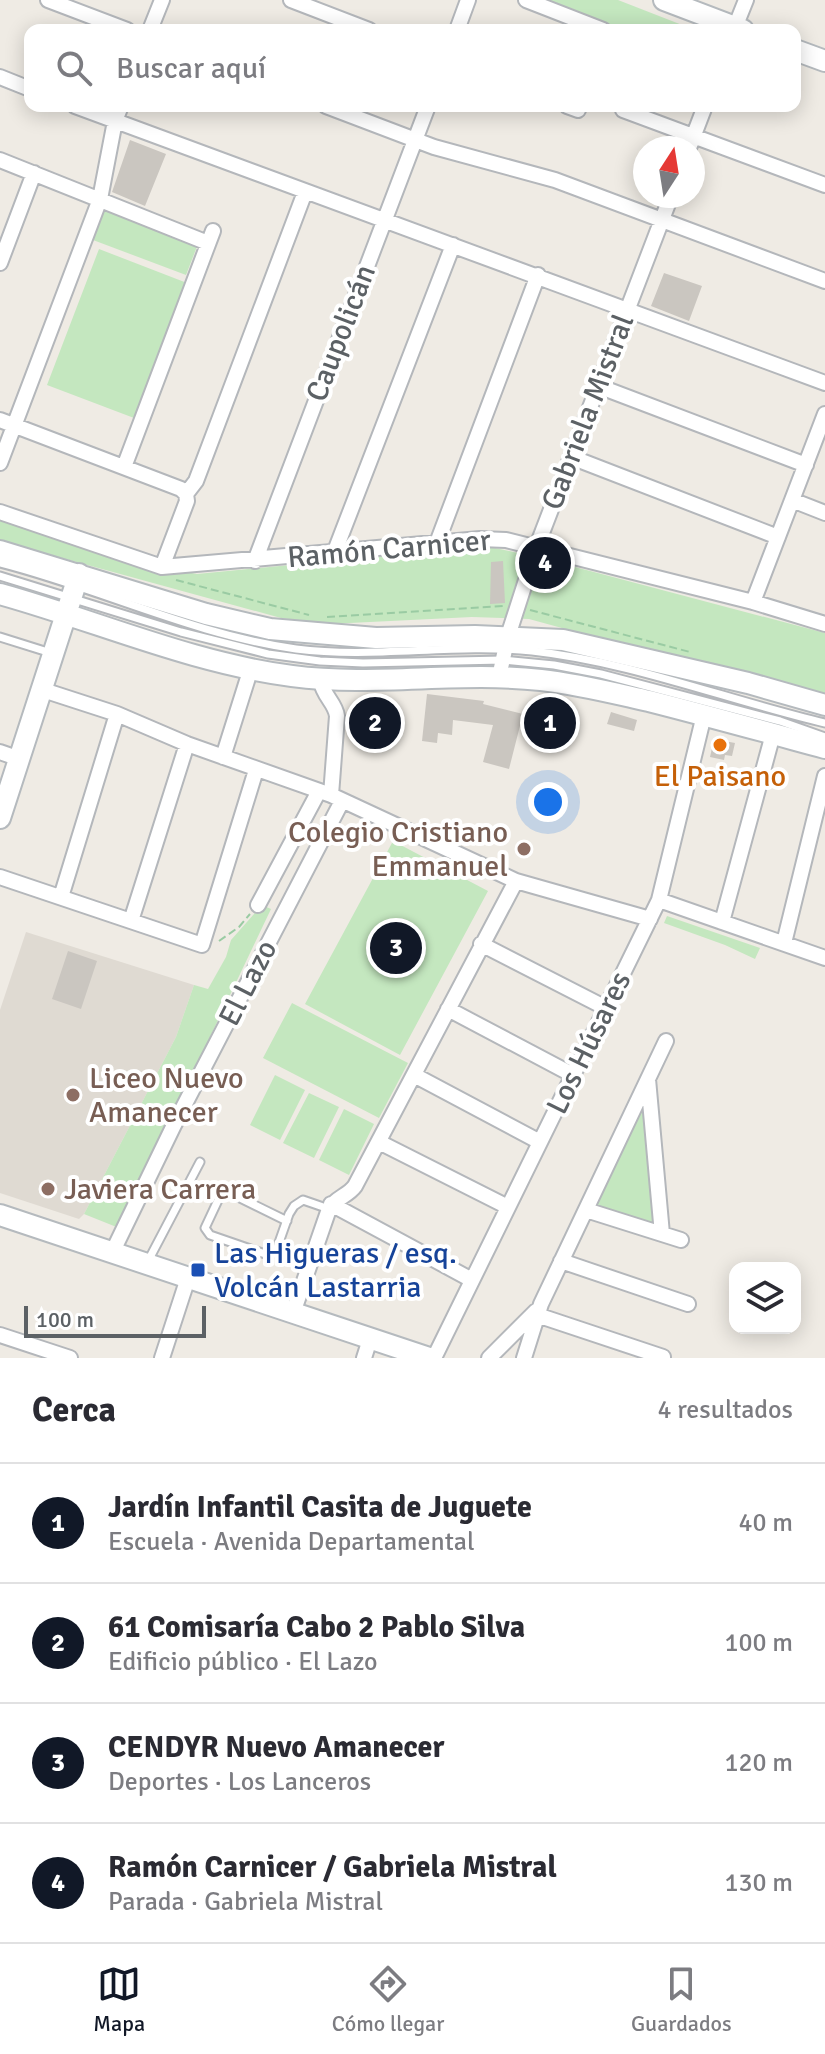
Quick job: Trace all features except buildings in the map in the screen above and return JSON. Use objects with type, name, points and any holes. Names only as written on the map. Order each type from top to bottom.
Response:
[{"type":"main road","points":[[664,0],[725,24]]},
{"type":"main road","points":[[801,52],[825,61]]},
{"type":"main road","points":[[0,551],[179,650],[251,668],[353,681],[504,656],[563,640],[748,683],[825,705]]},
{"type":"main road","points":[[0,818],[10,755],[43,690],[73,593]]},
{"type":"main road","points":[[0,594],[73,593],[206,614],[288,632],[376,638],[504,656],[568,683],[825,748]]},
{"type":"main road","points":[[0,1215],[293,1313],[367,1348],[431,1358]]},
{"type":"street","points":[[48,0],[111,24]]},
{"type":"street","points":[[152,24],[162,0]]},
{"type":"street","points":[[291,0],[353,24]]},
{"type":"street","points":[[459,24],[468,0]]},
{"type":"street","points":[[526,0],[588,24]]},
{"type":"street","points":[[739,24],[746,0]]},
{"type":"street","points":[[0,77],[24,87]]},
{"type":"street","points":[[91,112],[825,383]]},
{"type":"street","points":[[0,463],[7,423],[100,199],[119,112]]},
{"type":"street","points":[[342,112],[415,140],[555,180],[825,281]]},
{"type":"street","name":"Caupolicán","points":[[255,561],[426,112]]},
{"type":"street","points":[[627,112],[678,136]]},
{"type":"street","points":[[693,136],[703,112]]},
{"type":"street","points":[[705,146],[825,185]]},
{"type":"street","points":[[0,160],[210,237],[124,467]]},
{"type":"street","points":[[0,263],[34,173]]},
{"type":"street","points":[[186,494],[194,485],[305,192]]},
{"type":"street","name":"Gabriela Mistral","points":[[504,656],[537,546],[666,208]]},
{"type":"street","points":[[335,551],[453,245]]},
{"type":"street","points":[[437,543],[538,275]]},
{"type":"street","points":[[598,386],[806,465]]},
{"type":"street","points":[[753,602],[825,414]]},
{"type":"street","points":[[7,423],[181,489],[187,501],[164,572]]},
{"type":"street","points":[[571,457],[778,537]]},
{"type":"street","points":[[792,500],[825,513]]},
{"type":"street","name":"Ramón Carnicer","points":[[0,512],[164,572],[335,551],[488,538],[537,546],[753,602],[825,624]]},
{"type":"street","points":[[223,757],[251,668]]},
{"type":"street","name":"El Lazo","points":[[112,1253],[331,795],[337,709],[323,693],[320,679]]},
{"type":"street","points":[[43,690],[117,714],[187,744],[331,795],[516,881],[650,919]]},
{"type":"street","points":[[61,897],[117,714]]},
{"type":"street","name":"Los Húsares","points":[[431,1358],[659,900],[704,715]]},
{"type":"street","points":[[722,922],[773,734]]},
{"type":"street","points":[[131,921],[187,744]]},
{"type":"street","points":[[0,877],[202,945],[256,770]]},
{"type":"street","points":[[784,943],[825,776]]},
{"type":"street","points":[[258,905],[331,795]]},
{"type":"street","points":[[293,1313],[330,1206],[351,1192],[516,881]]},
{"type":"street","points":[[659,900],[825,958]]},
{"type":"street","points":[[481,944],[606,1008]]},
{"type":"street","points":[[448,1009],[573,1075]]},
{"type":"street","points":[[524,1358],[539,1310],[666,1041]]},
{"type":"street","points":[[414,1075],[540,1142]]},
{"type":"street","points":[[648,1079],[662,1234]]},
{"type":"street","points":[[379,1142],[508,1207]]},
{"type":"street","points":[[330,1206],[472,1280]]},
{"type":"street","points":[[586,1210],[681,1240]]},
{"type":"street","points":[[561,1261],[688,1304]]},
{"type":"street","points":[[162,1358],[188,1278]]},
{"type":"street","points":[[539,1310],[663,1357]]},
{"type":"street","points":[[489,1358],[539,1310]]},
{"type":"street","points":[[0,1335],[43,1354],[70,1358]]},
{"type":"lane","points":[[0,563],[73,593]]},
{"type":"lane","points":[[0,576],[73,593]]},
{"type":"lane","points":[[0,637],[54,654]]},
{"type":"lane","points":[[504,656],[569,656],[825,723]]},
{"type":"lane","points":[[504,656],[601,674],[780,721],[825,737]]},
{"type":"lane","points":[[146,1264],[200,1162]]},
{"type":"lane","points":[[287,1221],[226,1191],[220,1196],[205,1228],[210,1235],[268,1255],[276,1251],[294,1206],[303,1200],[330,1206]]},
{"type":"path","points":[[164,572],[281,609],[320,617],[518,605],[690,652]]},
{"type":"path","points":[[202,945],[224,939],[258,905]]},
{"type":"shaded area","name":"Liceo Nuevo Amanecer","points":[[26,932],[194,985],[176,1037],[79,1219],[0,1193],[0,1010]]},
{"type":"green space","points":[[542,0],[618,0],[680,24],[604,24]]},
{"type":"green space","points":[[105,208],[198,244],[186,275],[93,240]]},
{"type":"green space","points":[[99,249],[187,283],[134,418],[47,385]]},
{"type":"green space","points":[[0,517],[123,560],[197,574],[486,546],[541,558],[825,633],[825,700],[529,619],[472,617],[329,624],[281,618],[0,541]]},
{"type":"green space","points":[[393,841],[488,891],[400,1055],[305,1004]]},
{"type":"green space","points":[[262,905],[271,909],[119,1228],[84,1214],[176,1037],[194,985],[208,989],[226,957],[231,940]]},
{"type":"green space","points":[[667,916],[760,948],[755,959],[664,923]]},
{"type":"green space","points":[[292,1003],[408,1063],[379,1118],[263,1058]]},
{"type":"green space","points":[[275,1075],[305,1090],[280,1140],[250,1125]]},
{"type":"green space","points":[[309,1093],[339,1107],[314,1158],[283,1143]]},
{"type":"green space","points":[[645,1103],[655,1226],[593,1206]]},
{"type":"green space","points":[[344,1109],[374,1124],[349,1175],[319,1160]]},
{"type":"place","name":"Ramón Carnicer / Gabriela Mistral","points":[[545,563]]},
{"type":"place","name":"61 Comisaría Cabo 2 Pablo Silva","points":[[375,723]]},
{"type":"place","name":"Jardín Infantil Casita de Juguete","points":[[550,723]]},
{"type":"place","name":"El Paisano","points":[[720,745]]},
{"type":"place","name":"Colegio Cristiano Emmanuel","points":[[524,849]]},
{"type":"place","name":"CENDYR Nuevo Amanecer","points":[[396,948]]},
{"type":"place","name":"Liceo Nuevo Amanecer","points":[[73,1095]]},
{"type":"place","name":"Javiera Carrera","points":[[48,1189]]},
{"type":"place","name":"Las Higueras / esq. Volcán Lastarria","points":[[198,1270]]}]
